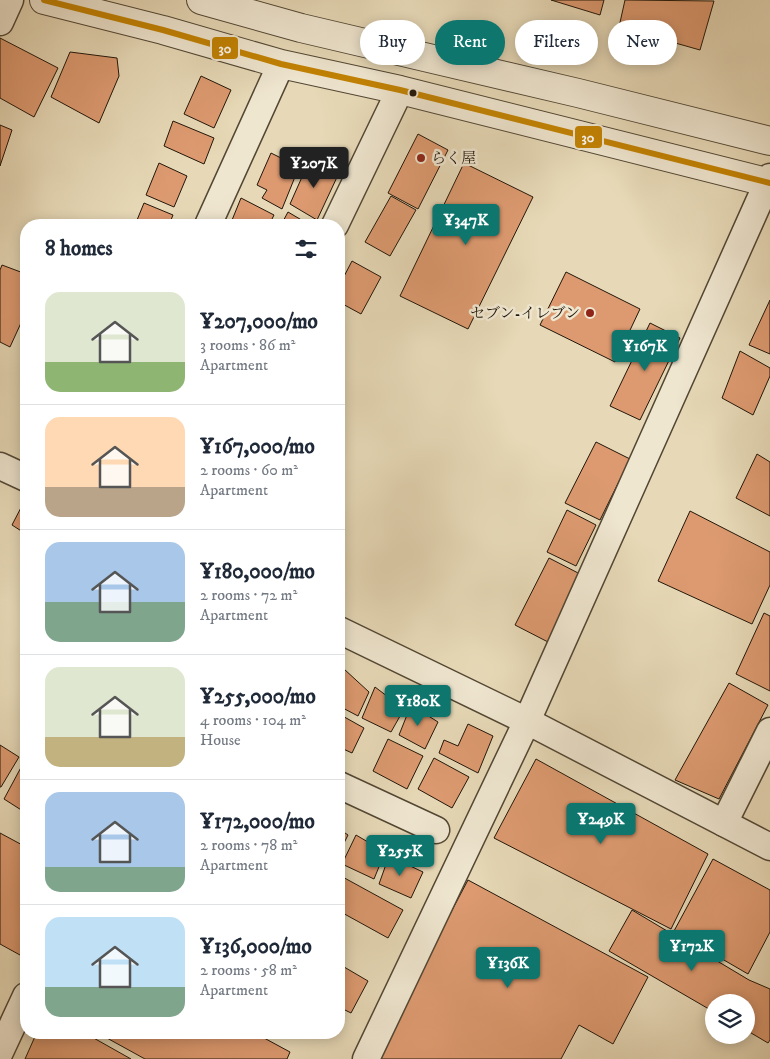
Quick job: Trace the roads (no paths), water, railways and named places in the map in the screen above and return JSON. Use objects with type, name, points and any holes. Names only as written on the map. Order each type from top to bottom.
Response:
[{"type":"street","points":[[0,22],[10,0]]},
{"type":"street","points":[[44,0],[163,30],[281,64],[400,90],[769,181],[527,722],[366,1059]]},
{"type":"street","points":[[201,0],[301,28],[578,92],[770,141]]},
{"type":"street","points":[[211,219],[281,64]]},
{"type":"street","points":[[338,219],[400,90]]},
{"type":"street","points":[[0,466],[20,475]]},
{"type":"street","points":[[345,633],[527,722],[770,848]]},
{"type":"street","points":[[724,823],[770,731]]},
{"type":"street","points":[[345,787],[436,830]]},
{"type":"street","points":[[0,1052],[20,1009]]},
{"type":"place","name":"らく屋","points":[[421,158]]},
{"type":"place","name":"セブン-イレブン","points":[[590,313]]}]
